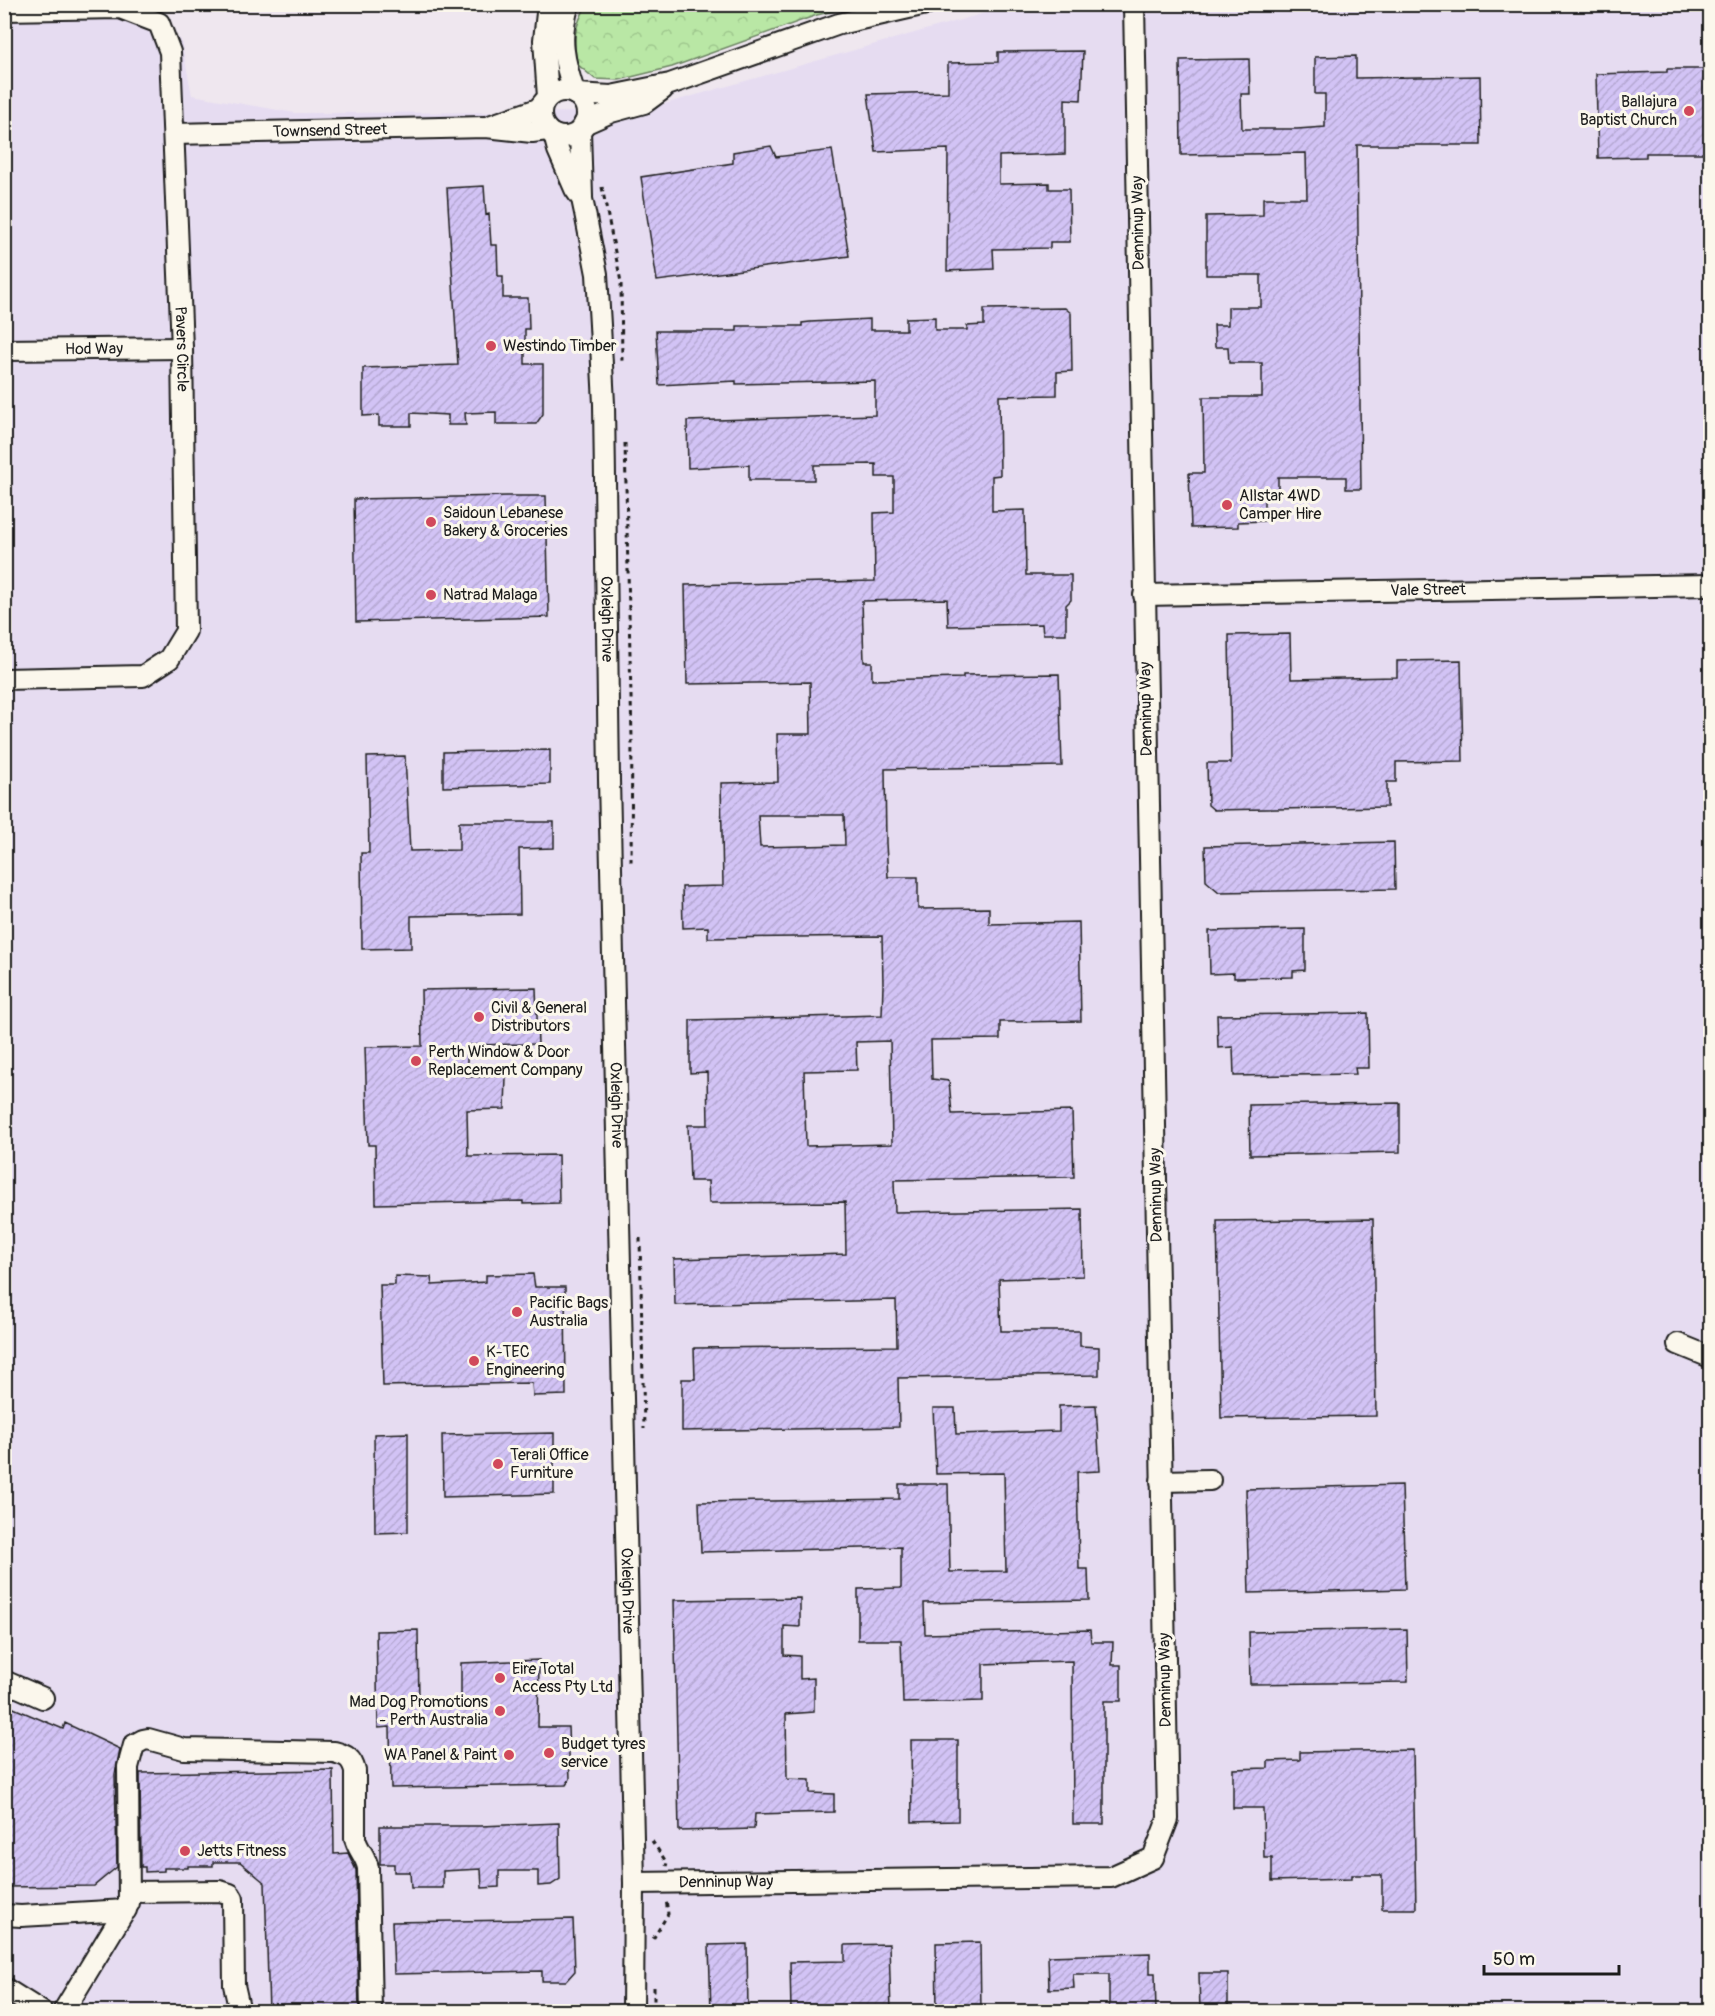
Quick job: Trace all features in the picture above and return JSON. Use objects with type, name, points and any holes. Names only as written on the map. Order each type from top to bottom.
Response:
[{"type":"street","points":[[548,4],[544,40],[546,99],[541,108],[541,116],[550,132],[568,136],[611,112],[644,103],[670,84]]},
{"type":"street","points":[[569,4],[565,16],[563,44],[565,66],[575,94],[581,98],[587,111],[582,127]]},
{"type":"street","points":[[546,99],[561,91],[611,96],[670,84],[839,24],[926,4]]},
{"type":"street","name":"Denninup Way","points":[[634,1883],[1111,1877],[1153,1858],[1168,1819],[1134,4]]},
{"type":"street","name":"Pavers Circle","points":[[4,10],[120,8],[159,23],[170,52],[182,348],[186,631],[169,659],[143,675],[4,679]]},
{"type":"street","name":"Townsend Street","points":[[486,127],[538,108],[546,99]]},
{"type":"street","name":"Townsend Street","points":[[174,134],[486,127],[550,132]]},
{"type":"street","name":"Oxleigh Drive","points":[[582,127],[582,199],[597,274],[604,404],[609,804],[634,1883],[633,2012]]},
{"type":"street","name":"Oxleigh Drive","points":[[550,132],[575,189],[582,199]]},
{"type":"street","name":"Hod Way","points":[[4,350],[182,348]]},
{"type":"street","name":"Vale Street","points":[[1144,595],[1710,585]]},
{"type":"street","points":[[1678,1344],[1710,1357]]},
{"type":"street","points":[[1161,1481],[1210,1480]]},
{"type":"street","points":[[4,1681],[43,1698]]},
{"type":"street","points":[[63,2012],[128,1901],[128,1767],[130,1754],[138,1742],[143,1740],[154,1740],[184,1749],[334,1752],[345,1755],[353,1761],[356,1845],[367,1861],[368,1868],[371,2012]]},
{"type":"street","points":[[4,1915],[21,1916],[220,1890],[230,1894],[233,1899],[234,1985],[240,2012]]},
{"type":"street","points":[[4,1988],[42,2012]]},
{"type":"shaded area","points":[[1125,4],[1710,5],[1710,2011],[5,2012],[5,5],[136,5],[181,40],[192,95],[295,113],[636,112],[1006,7]]},
{"type":"green space","points":[[587,4],[857,5],[817,15],[672,67],[619,80],[595,79],[577,64],[576,33],[579,20]]},
{"type":"building","points":[[1083,51],[1081,100],[1065,99],[1065,154],[999,156],[999,184],[1049,183],[1049,189],[1069,189],[1070,242],[1050,242],[1050,248],[993,249],[994,269],[947,271],[948,149],[876,152],[868,94],[948,92],[948,63],[998,62],[998,52]]},
{"type":"building","points":[[1356,56],[1356,78],[1480,76],[1481,145],[1357,145],[1361,489],[1346,489],[1346,477],[1278,477],[1278,489],[1264,489],[1264,521],[1238,522],[1238,527],[1191,528],[1189,473],[1204,473],[1203,397],[1262,397],[1262,363],[1229,363],[1228,347],[1215,347],[1214,325],[1228,325],[1228,307],[1261,307],[1261,275],[1206,275],[1206,216],[1263,215],[1263,198],[1307,198],[1306,153],[1181,155],[1180,60],[1249,59],[1250,94],[1241,94],[1242,129],[1297,129],[1325,127],[1325,94],[1315,94],[1315,57]]},
{"type":"building","points":[[1667,69],[1710,69],[1710,153],[1646,153],[1646,157],[1598,158],[1596,74],[1667,72]]},
{"type":"building","points":[[771,146],[776,157],[832,150],[849,256],[657,281],[641,177],[733,163],[733,152]]},
{"type":"building","points":[[484,186],[491,245],[497,245],[498,276],[503,276],[503,298],[528,298],[529,329],[525,329],[525,364],[543,364],[543,414],[536,424],[496,424],[496,412],[465,413],[466,425],[448,425],[448,415],[411,413],[411,426],[379,426],[379,415],[363,416],[363,368],[458,365],[447,188]]},
{"type":"building","points":[[1065,308],[1071,313],[1072,371],[1057,372],[1057,395],[999,396],[1000,475],[992,476],[992,511],[1025,510],[1026,575],[1071,575],[1071,600],[1066,605],[1066,634],[1043,634],[1042,624],[948,626],[947,599],[862,601],[864,662],[872,662],[872,680],[963,678],[963,675],[1059,674],[1062,766],[885,769],[886,843],[888,877],[918,877],[918,909],[989,908],[989,924],[1079,922],[1081,1021],[1000,1022],[1000,1039],[931,1040],[932,1079],[949,1081],[952,1114],[1072,1111],[1074,1177],[894,1180],[895,1212],[1082,1209],[1083,1276],[999,1279],[1001,1331],[1080,1331],[1080,1346],[1099,1347],[1099,1375],[898,1378],[899,1427],[682,1431],[682,1379],[695,1379],[694,1348],[897,1346],[896,1300],[675,1305],[674,1259],[846,1254],[845,1202],[709,1203],[708,1181],[690,1181],[688,1125],[708,1125],[707,1072],[690,1073],[690,1020],[882,1015],[883,985],[882,936],[708,938],[708,927],[683,928],[682,887],[723,886],[721,783],[778,782],[777,734],[811,734],[810,682],[687,684],[685,585],[875,581],[874,513],[894,512],[894,477],[876,477],[876,464],[814,465],[814,480],[749,480],[749,465],[688,468],[687,421],[875,415],[875,381],[736,384],[736,381],[659,385],[656,331],[737,331],[737,326],[802,326],[802,323],[810,322],[870,319],[870,330],[906,330],[906,318],[935,317],[935,330],[967,330],[967,326],[984,325],[984,309]],"holes":[[[758,815],[844,815],[845,845],[760,847]],[[890,1041],[892,1144],[806,1146],[804,1071],[857,1070],[856,1042]]]},
{"type":"building","points":[[546,496],[549,617],[356,622],[354,499]]},
{"type":"building","points":[[1290,634],[1291,679],[1397,677],[1397,661],[1461,660],[1463,761],[1396,762],[1396,782],[1387,782],[1387,807],[1214,810],[1208,805],[1207,763],[1231,763],[1229,635]]},
{"type":"building","points":[[550,750],[550,784],[443,787],[443,752]]},
{"type":"building","points":[[405,756],[410,851],[459,850],[459,822],[554,822],[554,848],[519,849],[520,914],[411,916],[411,948],[362,949],[361,853],[369,853],[367,757]]},
{"type":"building","points":[[1394,842],[1395,889],[1219,892],[1206,881],[1205,846]]},
{"type":"building","points":[[1305,929],[1305,970],[1293,971],[1293,977],[1234,978],[1234,973],[1210,974],[1209,931]]},
{"type":"building","points":[[536,988],[538,1044],[467,1045],[467,1077],[506,1076],[505,1109],[467,1110],[468,1156],[558,1155],[559,1203],[523,1204],[523,1201],[376,1204],[375,1145],[368,1145],[365,1047],[422,1046],[421,990]]},
{"type":"building","points":[[1368,1013],[1369,1068],[1355,1068],[1356,1074],[1234,1076],[1233,1047],[1218,1048],[1217,1015]]},
{"type":"building","points":[[1400,1103],[1400,1152],[1250,1155],[1249,1105]]},
{"type":"building","points":[[1373,1219],[1376,1416],[1221,1418],[1217,1221]]},
{"type":"building","points":[[533,1274],[535,1287],[565,1287],[566,1395],[533,1396],[532,1383],[383,1386],[380,1285],[395,1285],[395,1276],[431,1277],[432,1285],[486,1282],[486,1275]]},
{"type":"building","points":[[1096,1405],[1100,1471],[1077,1472],[1079,1569],[1088,1569],[1089,1600],[924,1603],[925,1634],[1090,1630],[1091,1642],[1113,1642],[1112,1665],[1121,1665],[1121,1701],[1104,1701],[1104,1824],[1073,1824],[1072,1661],[983,1664],[983,1701],[903,1703],[901,1640],[858,1640],[858,1589],[901,1588],[901,1547],[701,1552],[699,1502],[899,1499],[899,1484],[948,1484],[950,1572],[1006,1571],[1004,1473],[936,1474],[933,1408],[955,1408],[956,1434],[1059,1431],[1059,1406]]},
{"type":"building","points":[[408,1433],[408,1532],[375,1533],[374,1434]]},
{"type":"building","name":"Terali Office Furniture","points":[[554,1433],[554,1494],[443,1497],[442,1435]]},
{"type":"building","points":[[1402,1485],[1405,1589],[1249,1593],[1246,1489]]},
{"type":"building","points":[[800,1598],[800,1627],[784,1626],[784,1655],[800,1656],[800,1679],[814,1678],[814,1712],[786,1714],[787,1779],[810,1780],[810,1793],[834,1794],[834,1812],[755,1814],[754,1829],[679,1831],[674,1600]]},
{"type":"building","points":[[1407,1629],[1408,1682],[1250,1684],[1249,1632]]},
{"type":"building","points":[[418,1630],[419,1705],[461,1705],[461,1663],[539,1660],[538,1727],[568,1727],[570,1779],[566,1785],[391,1788],[390,1727],[378,1728],[376,1631]]},
{"type":"building","points":[[4,1704],[63,1729],[65,1723],[120,1749],[115,1774],[117,1867],[94,1886],[4,1887]]},
{"type":"building","points":[[911,1740],[958,1740],[958,1821],[912,1822]]},
{"type":"building","points":[[1413,1750],[1416,1909],[1382,1909],[1382,1875],[1351,1875],[1351,1879],[1272,1881],[1272,1858],[1264,1858],[1263,1808],[1233,1808],[1233,1769],[1268,1768],[1268,1761],[1300,1760],[1300,1752]]},
{"type":"building","points":[[333,1770],[334,1854],[348,1853],[356,1870],[359,2012],[269,2012],[265,1883],[240,1862],[213,1862],[213,1866],[164,1868],[164,1871],[145,1872],[145,1867],[141,1867],[140,1773]]},
{"type":"building","points":[[559,1823],[560,1879],[551,1885],[538,1886],[538,1871],[499,1871],[499,1887],[482,1888],[481,1869],[443,1871],[443,1888],[411,1888],[410,1872],[394,1872],[394,1864],[380,1864],[380,1826]]},
{"type":"building","points":[[573,1919],[575,1971],[566,1981],[542,1981],[542,1971],[394,1974],[392,1922]]},
{"type":"building","points":[[980,1942],[981,2012],[937,2012],[936,1943]]},
{"type":"building","points":[[747,1944],[748,2012],[711,2012],[709,1945]]},
{"type":"building","points":[[889,1944],[891,2012],[791,2012],[790,1962],[845,1961],[845,1945]]},
{"type":"building","points":[[1150,1953],[1150,1973],[1155,1973],[1156,2012],[1109,2012],[1109,1974],[1073,1974],[1074,1988],[1049,1989],[1048,1956]]},
{"type":"building","points":[[1199,1973],[1228,1973],[1228,2012],[1200,2012]]},
{"type":"place","name":"Ballajura Baptist Church","points":[[1689,111]]},
{"type":"place","name":"Westindo Timber","points":[[491,346]]},
{"type":"place","name":"Allstar 4WD Camper Hire","points":[[1227,505]]},
{"type":"place","name":"Saidoun Lebanese Bakery & Groceries","points":[[431,522]]},
{"type":"place","name":"Natrad Malaga","points":[[431,595]]},
{"type":"place","name":"Civil & General Distributors","points":[[479,1017]]},
{"type":"place","name":"Perth Window & Door Replacement Company","points":[[416,1061]]},
{"type":"place","name":"Pacific Bags Australia","points":[[517,1312]]},
{"type":"place","name":"K-TEC Engineering","points":[[474,1361]]},
{"type":"place","name":"Terali Office Furniture","points":[[498,1464]]},
{"type":"place","name":"Eire Total Access Pty Ltd","points":[[500,1678]]},
{"type":"place","name":"Mad Dog Promotions - Perth Australia","points":[[500,1711]]},
{"type":"place","name":"Budget tyres service","points":[[549,1753]]},
{"type":"place","name":"WA Panel & Paint","points":[[509,1755]]},
{"type":"place","name":"Jetts Fitness","points":[[185,1851]]}]
